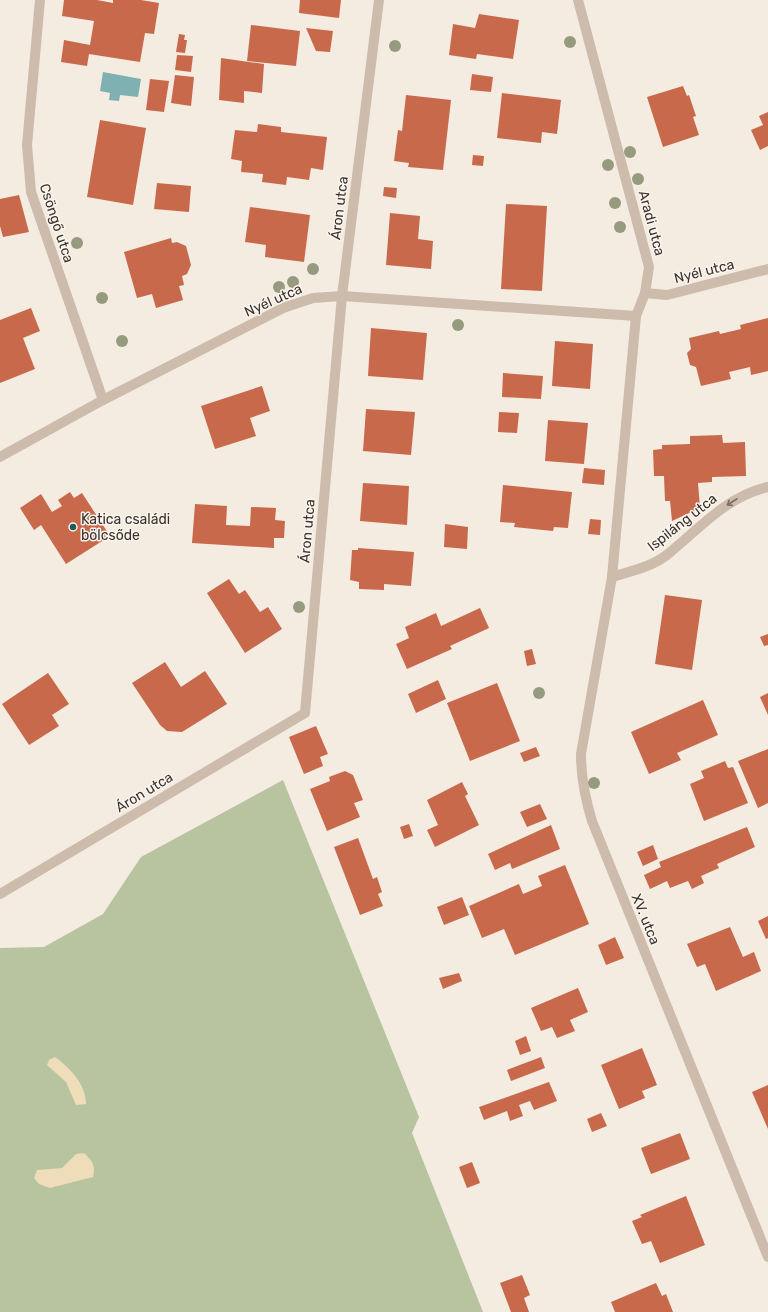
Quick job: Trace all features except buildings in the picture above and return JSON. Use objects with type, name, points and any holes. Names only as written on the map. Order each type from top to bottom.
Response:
[{"type":"street","name":"Csöngő utca","points":[[40,0],[27,146],[31,192],[103,400]]},
{"type":"street","name":"Áron utca","points":[[0,894],[305,713],[342,296],[379,0]]},
{"type":"street","name":"Aradi utca","points":[[578,0],[649,267],[645,293],[636,316],[612,577]]},
{"type":"street","name":"Nyél utca","points":[[645,293],[667,295],[768,269]]},
{"type":"street","name":"Nyél utca","points":[[0,457],[103,400],[283,308],[313,298],[342,296],[636,316]]},
{"type":"street","name":"Ispiláng utca","points":[[612,577],[648,566],[667,555],[732,502],[753,490],[768,487]]},
{"type":"street","name":"XV. utca","points":[[612,577],[581,754],[581,777],[585,799],[592,821],[768,1257]]},
{"type":"green space","points":[[283,780],[419,1117],[412,1133],[483,1312],[0,1312],[0,948],[44,947],[103,914],[141,857]]},
{"type":"sand","points":[[55,1057],[71,1071],[80,1083],[86,1104],[76,1105],[66,1082],[47,1065],[49,1060]]},
{"type":"sand","points":[[84,1153],[93,1164],[93,1177],[50,1188],[39,1184],[34,1178],[37,1170],[62,1168],[76,1154]]},
{"type":"water","points":[[103,72],[141,79],[138,97],[120,95],[119,101],[109,100],[110,93],[100,91]]},
{"type":"place","name":"Katica családi bölcsőde","points":[[73,527]]}]
